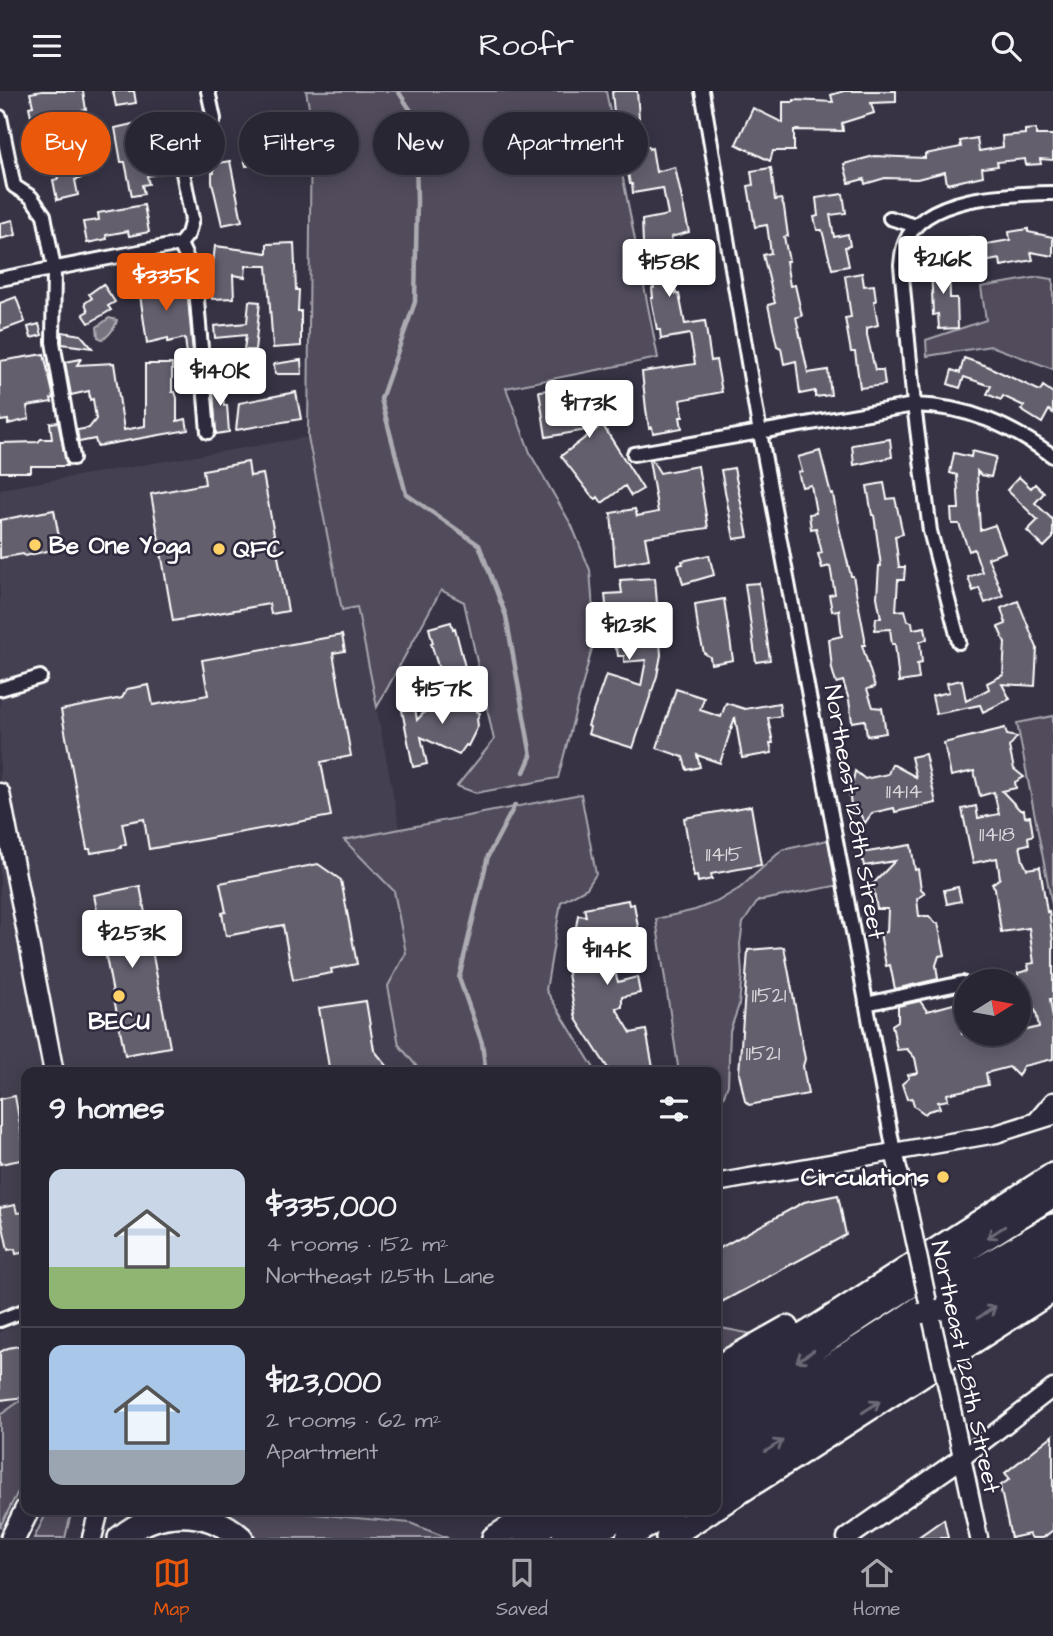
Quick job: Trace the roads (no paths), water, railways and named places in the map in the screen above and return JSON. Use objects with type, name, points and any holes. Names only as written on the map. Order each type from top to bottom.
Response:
[{"type":"highway","points":[[721,1389],[1053,1175]]},
{"type":"highway","points":[[721,1412],[1053,1195]]},
{"type":"highway","points":[[930,1312],[959,1281],[1053,1226]]},
{"type":"highway","points":[[721,1436],[800,1393],[930,1312],[1053,1249]]},
{"type":"highway","points":[[721,1479],[1053,1270]]},
{"type":"highway","points":[[721,1504],[1053,1290]]},
{"type":"highway","points":[[721,1365],[790,1326],[840,1312]]},
{"type":"highway","points":[[721,1452],[800,1393]]},
{"type":"highway","points":[[13,1538],[24,1515]]},
{"type":"highway","points":[[121,1538],[141,1523],[170,1515]]},
{"type":"highway","points":[[182,1515],[207,1518],[225,1525],[241,1538]]},
{"type":"highway","points":[[494,1538],[530,1515]]},
{"type":"highway","points":[[526,1538],[560,1515]]},
{"type":"highway","points":[[564,1538],[599,1515]]},
{"type":"highway","points":[[587,1538],[622,1515]]},
{"type":"highway","points":[[628,1538],[663,1515]]},
{"type":"highway","points":[[668,1538],[703,1515]]},
{"type":"main road","points":[[0,793],[53,1067]]},
{"type":"main road","points":[[847,1538],[962,1458]]},
{"type":"main road","points":[[92,1538],[98,1515]]},
{"type":"street","points":[[0,279],[180,244],[192,219],[174,127],[214,119],[208,91]]},
{"type":"street","name":"Northeast 128th Street","points":[[702,91],[760,433],[894,1151],[979,1538]]},
{"type":"street","points":[[0,117],[14,186],[31,197],[44,215],[54,268],[53,342],[72,458]]},
{"type":"street","points":[[959,642],[930,531],[914,405],[901,265],[905,243],[916,226],[935,211],[959,202],[1019,194],[1053,193]]},
{"type":"street","points":[[890,218],[916,226]]},
{"type":"street","points":[[180,244],[195,276],[200,303],[208,432]]},
{"type":"street","points":[[634,454],[914,405],[956,409],[979,415],[1025,436],[1053,456]]},
{"type":"street","points":[[0,689],[40,677]]},
{"type":"street","points":[[866,1004],[954,985]]},
{"type":"street","points":[[721,1182],[996,1134],[1045,1118],[1053,1101]]},
{"type":"street","points":[[0,1320],[21,1312]]},
{"type":"street","points":[[962,1458],[1053,1388]]},
{"type":"waterway","points":[[398,91],[415,117],[415,302],[381,399],[406,494],[479,545],[506,616],[531,756],[524,772]]},
{"type":"waterway","points":[[485,1067],[482,1043],[459,978],[488,856],[515,805]]},
{"type":"place","name":"Be One Yoga","points":[[35,545]]},
{"type":"place","name":"QFC","points":[[219,549]]},
{"type":"place","name":"BECU","points":[[119,996]]},
{"type":"place","name":"Circulations","points":[[943,1177]]}]
